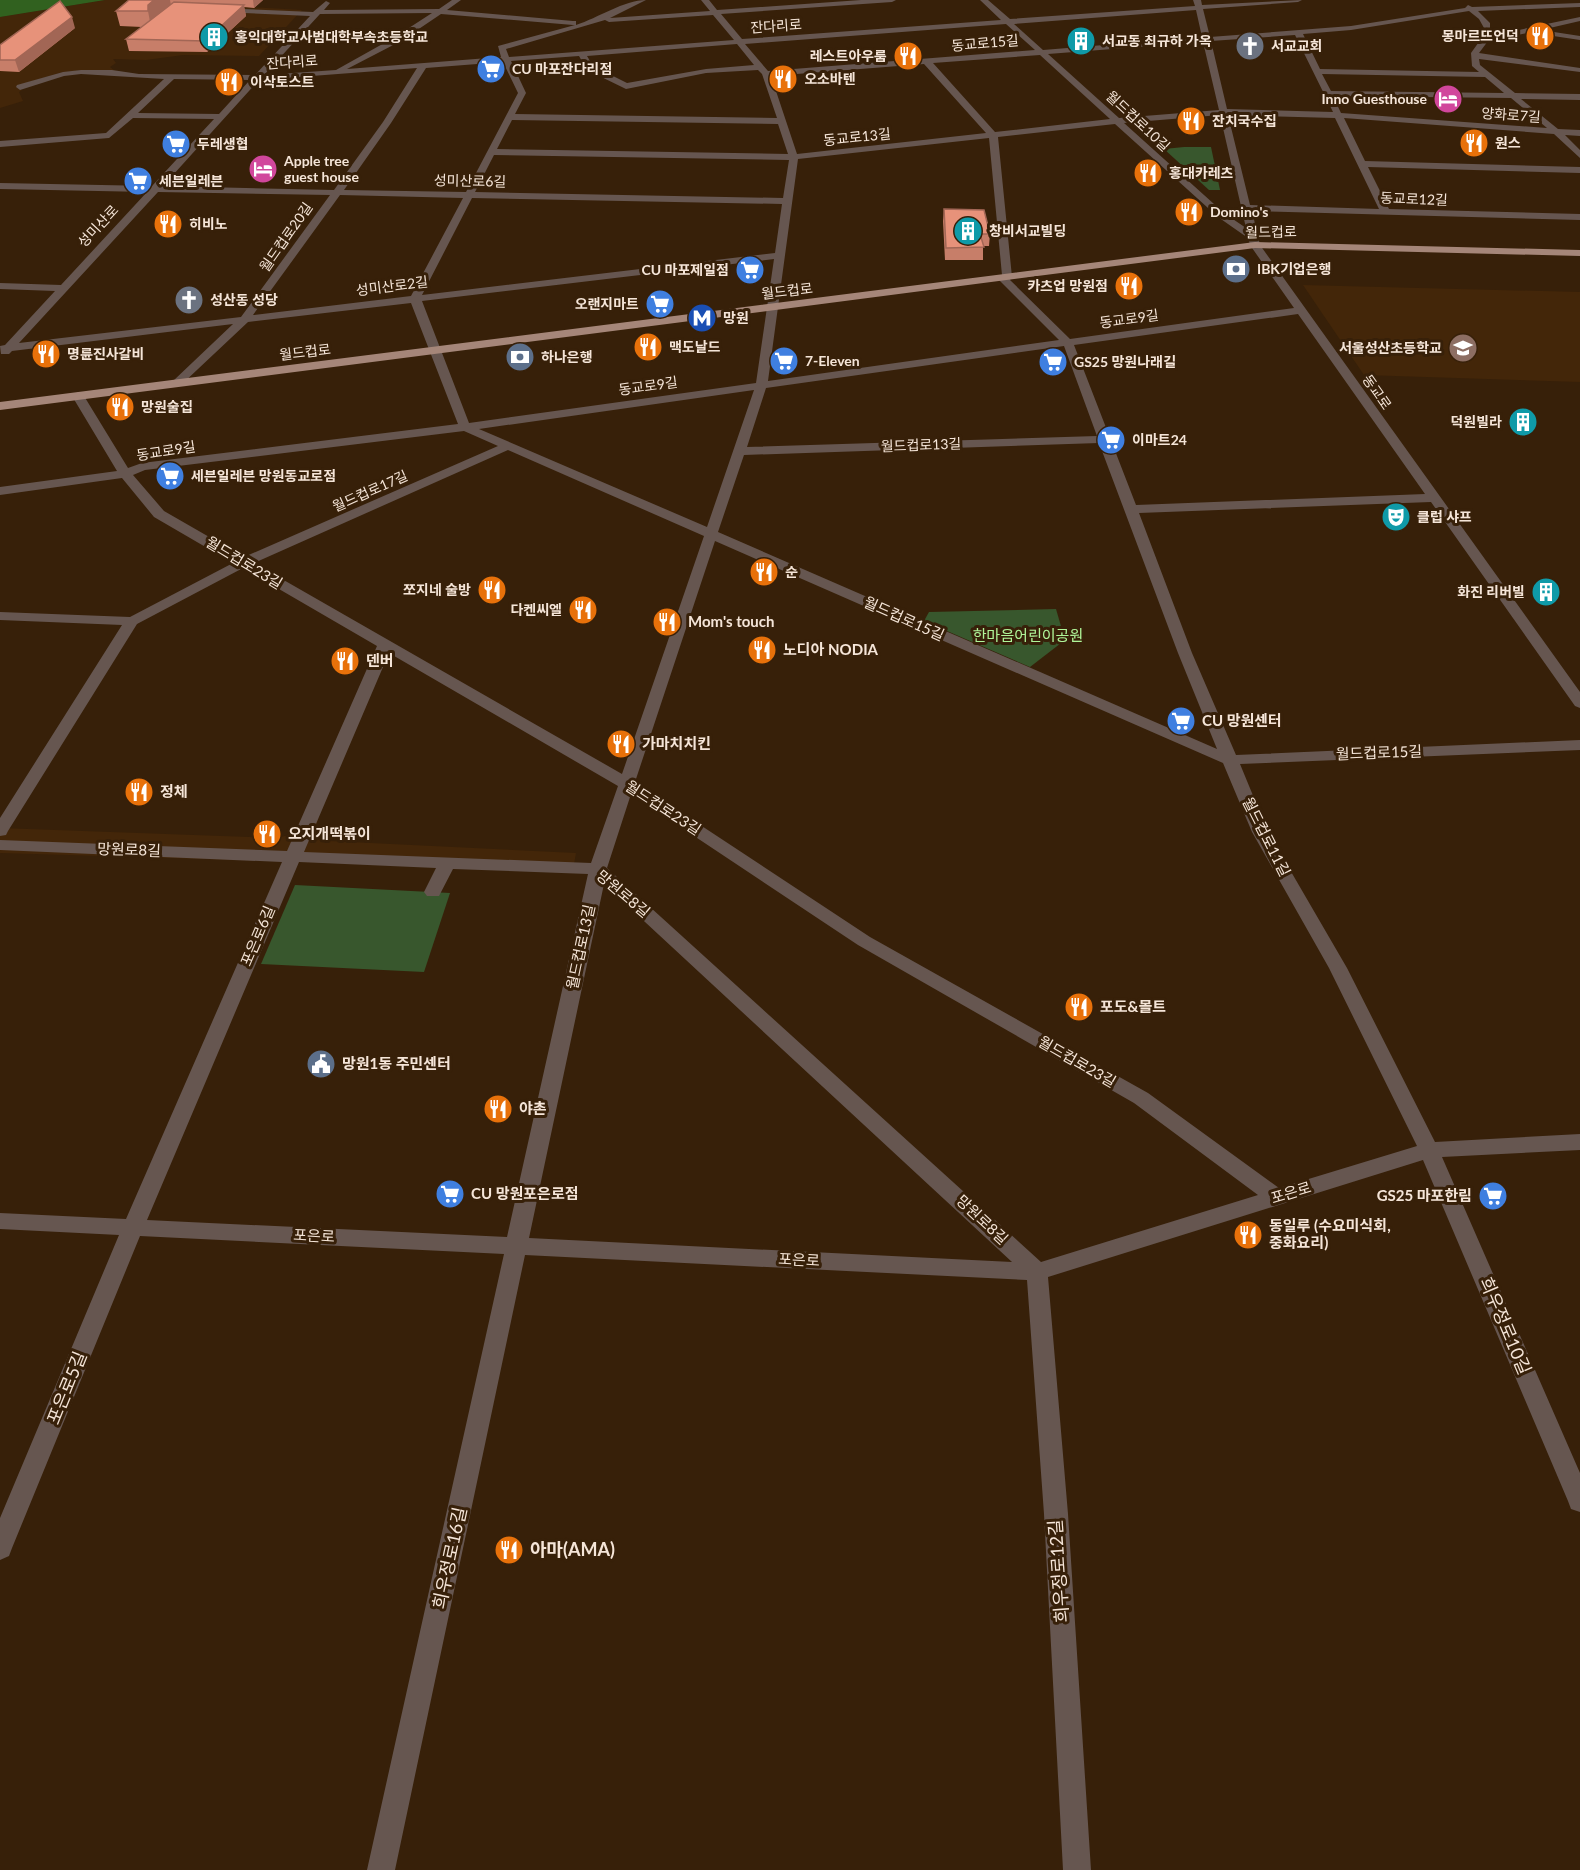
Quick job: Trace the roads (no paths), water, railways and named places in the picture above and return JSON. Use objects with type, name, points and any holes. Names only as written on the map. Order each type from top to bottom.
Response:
[{"type":"main road","name":"월드컵로","points":[[0,406],[1004,278],[1254,241],[1580,254]]},
{"type":"street","name":"성미산로","points":[[0,357],[4,348],[63,288],[328,0]]},
{"type":"street","points":[[333,72],[398,39],[437,11],[457,0]]},
{"type":"street","points":[[465,427],[415,298],[522,93],[501,48],[597,21],[642,0]]},
{"type":"street","points":[[705,0],[742,42],[763,71],[794,157]]},
{"type":"street","points":[[213,10],[316,13],[437,11],[569,23],[715,13],[801,3],[892,0]]},
{"type":"street","name":"월드컵로10길","points":[[984,0],[1044,52],[1221,215],[1254,241]]},
{"type":"street","name":"잔다리로","points":[[20,87],[63,74],[81,72],[171,77],[257,78],[742,42],[1198,4],[1298,0]]},
{"type":"street","points":[[1458,0],[1486,19],[1488,25],[1487,39],[1474,56],[1476,66],[1557,132],[1580,155]]},
{"type":"street","name":"동교로","points":[[1198,4],[1224,111],[1240,199],[1247,208],[1254,241],[1300,310],[1580,703]]},
{"type":"street","name":"동교로15길","points":[[582,54],[591,68],[626,86],[706,71],[763,71],[926,62],[1352,28],[1472,9],[1580,5]]},
{"type":"street","points":[[1487,39],[1580,19]]},
{"type":"street","points":[[1529,30],[1580,38]]},
{"type":"street","points":[[1298,32],[1385,211]]},
{"type":"street","points":[[1474,56],[1580,70]]},
{"type":"street","points":[[926,62],[993,135],[1004,278]]},
{"type":"street","name":"월드컵로20길","points":[[177,384],[243,321],[400,105],[422,65]]},
{"type":"street","points":[[1317,71],[1485,75]]},
{"type":"street","points":[[0,144],[109,135],[171,77]]},
{"type":"street","points":[[1328,93],[1580,97]]},
{"type":"street","name":"양화로7길","points":[[1224,111],[1338,115],[1580,133]]},
{"type":"street","name":"동교로13길","points":[[491,152],[794,157],[1224,111]]},
{"type":"street","points":[[131,115],[220,117]]},
{"type":"street","points":[[511,117],[782,121]]},
{"type":"street","name":"월드컵로13길","points":[[517,1245],[598,869],[761,386],[794,157]]},
{"type":"street","points":[[1363,164],[1580,170]]},
{"type":"street","name":"성미산로6길","points":[[0,186],[787,201]]},
{"type":"street","points":[[1208,201],[1220,204]]},
{"type":"street","name":"동교로12길","points":[[1247,208],[1580,217]]},
{"type":"street","name":"성미산로2길","points":[[4,348],[780,255]]},
{"type":"street","name":"월드컵로11길","points":[[1004,278],[1068,343],[1185,653],[1260,832],[1338,968],[1429,1150]]},
{"type":"street","points":[[0,286],[63,288]]},
{"type":"street","name":"동교로9길","points":[[0,491],[125,474],[142,467],[465,427],[1300,310]]},
{"type":"street","name":"월드컵로23길","points":[[78,396],[125,474],[159,513],[384,646],[627,784],[864,941],[1141,1098],[1276,1198]]},
{"type":"street","name":"월드컵로15길","points":[[465,427],[1230,760],[1580,745]]},
{"type":"street","name":"월드컵로13길","points":[[739,451],[1104,439]]},
{"type":"street","name":"월드컵로17길","points":[[132,621],[243,563],[508,446]]},
{"type":"street","points":[[1132,509],[1435,498]]},
{"type":"street","points":[[0,616],[132,621],[0,831]]},
{"type":"street","name":"포은로6길","points":[[133,1227],[384,646]]},
{"type":"street","name":"망원로8길","points":[[0,845],[598,869],[1037,1272]]},
{"type":"street","points":[[433,892],[447,863]]},
{"type":"street","name":"포은로","points":[[0,1221],[1037,1272],[1429,1150],[1580,1142]]},
{"type":"street","name":"희우정로10길","points":[[1429,1150],[1580,1502]]},
{"type":"street","name":"포은로5길","points":[[0,1548],[133,1227]]},
{"type":"street","name":"희우정로16길","points":[[381,1870],[517,1245]]},
{"type":"street","name":"희우정로12길","points":[[1037,1272],[1056,1514],[1077,1870]]},
{"type":"place","name":"몽마르뜨언덕","points":[[1540,36]]},
{"type":"place","name":"홍익대학교사범대학부속초등학교","points":[[214,37]]},
{"type":"place","name":"서교동 최규하 가옥","points":[[1081,41]]},
{"type":"place","name":"서교교회","points":[[1250,46]]},
{"type":"place","name":"레스트아우룸","points":[[908,56]]},
{"type":"place","name":"CU 마포잔다리점","points":[[491,69]]},
{"type":"place","name":"오소바텐","points":[[783,79]]},
{"type":"place","name":"이삭토스트","points":[[229,82]]},
{"type":"place","name":"Inno Guesthouse","points":[[1448,99]]},
{"type":"place","name":"잔치국수집","points":[[1191,121]]},
{"type":"place","name":"원스","points":[[1474,143]]},
{"type":"place","name":"두레생협","points":[[176,144]]},
{"type":"place","name":"Apple tree guest house","points":[[263,169]]},
{"type":"place","name":"홍대카레츠","points":[[1148,173]]},
{"type":"place","name":"세븐일레븐","points":[[138,181]]},
{"type":"place","name":"Domino's","points":[[1189,212]]},
{"type":"place","name":"히비노","points":[[168,224]]},
{"type":"place","name":"창비서교빌딩","points":[[968,231]]},
{"type":"place","name":"IBK기업은행","points":[[1236,269]]},
{"type":"place","name":"CU 마포제일점","points":[[750,270]]},
{"type":"place","name":"카츠업 망원점","points":[[1129,286]]},
{"type":"place","name":"성산동 성당","points":[[189,300]]},
{"type":"place","name":"오랜지마트","points":[[660,304]]},
{"type":"place","name":"망원","points":[[702,318]]},
{"type":"place","name":"맥도날드","points":[[648,347]]},
{"type":"place","name":"서울성산초등학교","points":[[1463,348]]},
{"type":"place","name":"명륜진사갈비","points":[[46,354]]},
{"type":"place","name":"하나은행","points":[[520,357]]},
{"type":"place","name":"7-Eleven","points":[[784,361]]},
{"type":"place","name":"GS25 망원나래길","points":[[1053,362]]},
{"type":"place","name":"망원술집","points":[[120,407]]},
{"type":"place","name":"덕원빌라","points":[[1523,422]]},
{"type":"place","name":"이마트24","points":[[1111,440]]},
{"type":"place","name":"세븐일레븐 망원동교로점","points":[[170,476]]},
{"type":"place","name":"클럽 샤프","points":[[1396,517]]},
{"type":"place","name":"순","points":[[764,572]]},
{"type":"place","name":"쪼지네 술방","points":[[492,590]]},
{"type":"place","name":"화진 리버빌","points":[[1546,592]]},
{"type":"place","name":"다켄씨엘","points":[[583,610]]},
{"type":"place","name":"Mom's touch","points":[[667,622]]},
{"type":"place","name":"노디아 NODIA","points":[[762,650]]},
{"type":"place","name":"덴버","points":[[345,661]]},
{"type":"place","name":"CU 망원센터","points":[[1181,721]]},
{"type":"place","name":"가마치치킨","points":[[621,744]]},
{"type":"place","name":"정체","points":[[139,792]]},
{"type":"place","name":"오지개떡볶이","points":[[267,834]]},
{"type":"place","name":"포도&몰트","points":[[1079,1007]]},
{"type":"place","name":"망원1동 주민센터","points":[[321,1064]]},
{"type":"place","name":"야촌","points":[[498,1109]]},
{"type":"place","name":"CU 망원포은로점","points":[[450,1194]]},
{"type":"place","name":"GS25 마포한림","points":[[1493,1196]]},
{"type":"place","name":"동일루 (수요미식회, 중화요리)","points":[[1248,1235]]},
{"type":"place","name":"아마(AMA)","points":[[509,1550]]},
{"type":"park label","name":"한마음어린이공원","points":[[1028,636]]}]
